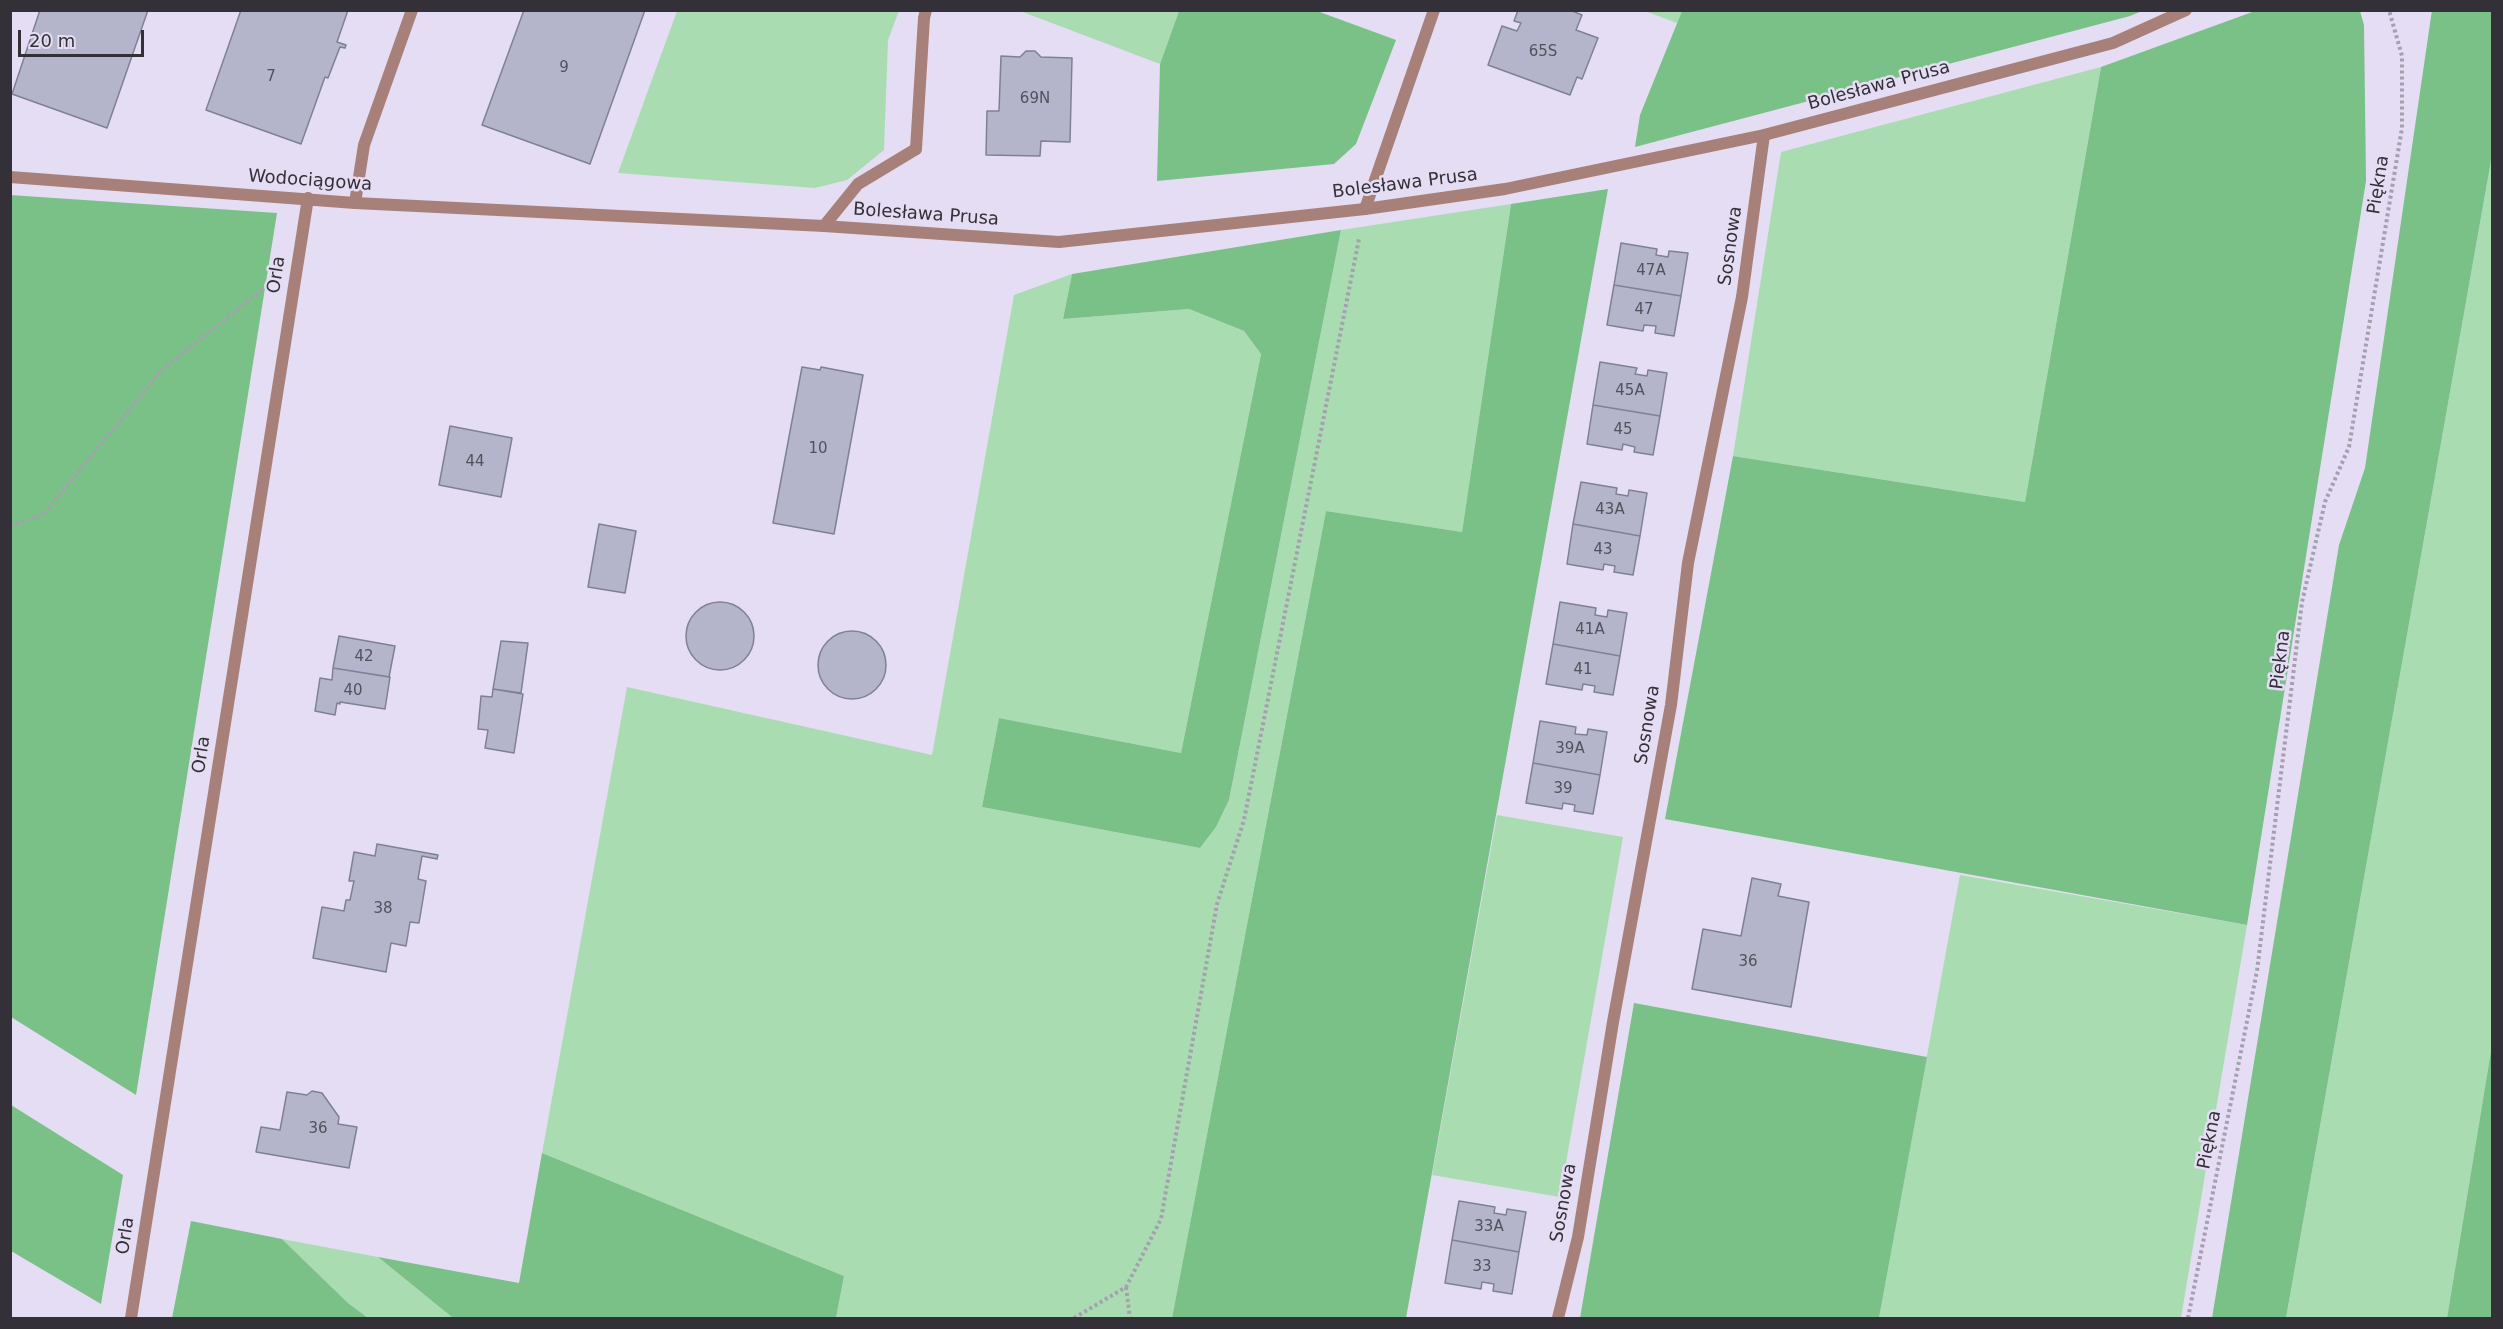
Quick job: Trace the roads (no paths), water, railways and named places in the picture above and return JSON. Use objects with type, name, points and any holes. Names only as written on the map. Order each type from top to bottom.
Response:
[{"type":"street","points":[[355,203],[364,146],[412,10]]},
{"type":"street","points":[[824,226],[858,184],[916,148],[926,10]]},
{"type":"street","points":[[1365,209],[1434,10]]},
{"type":"street","name":"Bolesława Prusa","points":[[607,214],[1059,242],[1365,209],[1505,189],[1764,135],[2113,43],[2186,10]]},
{"type":"street","name":"Sosnowa","points":[[1558,1318],[1578,1238],[1613,1022],[1671,705],[1688,562],[1742,297],[1764,135]]},
{"type":"street","name":"Wodociągowa","points":[[10,177],[355,203],[607,214]]},
{"type":"street","name":"Orla","points":[[131,1318],[308,198]]}]
